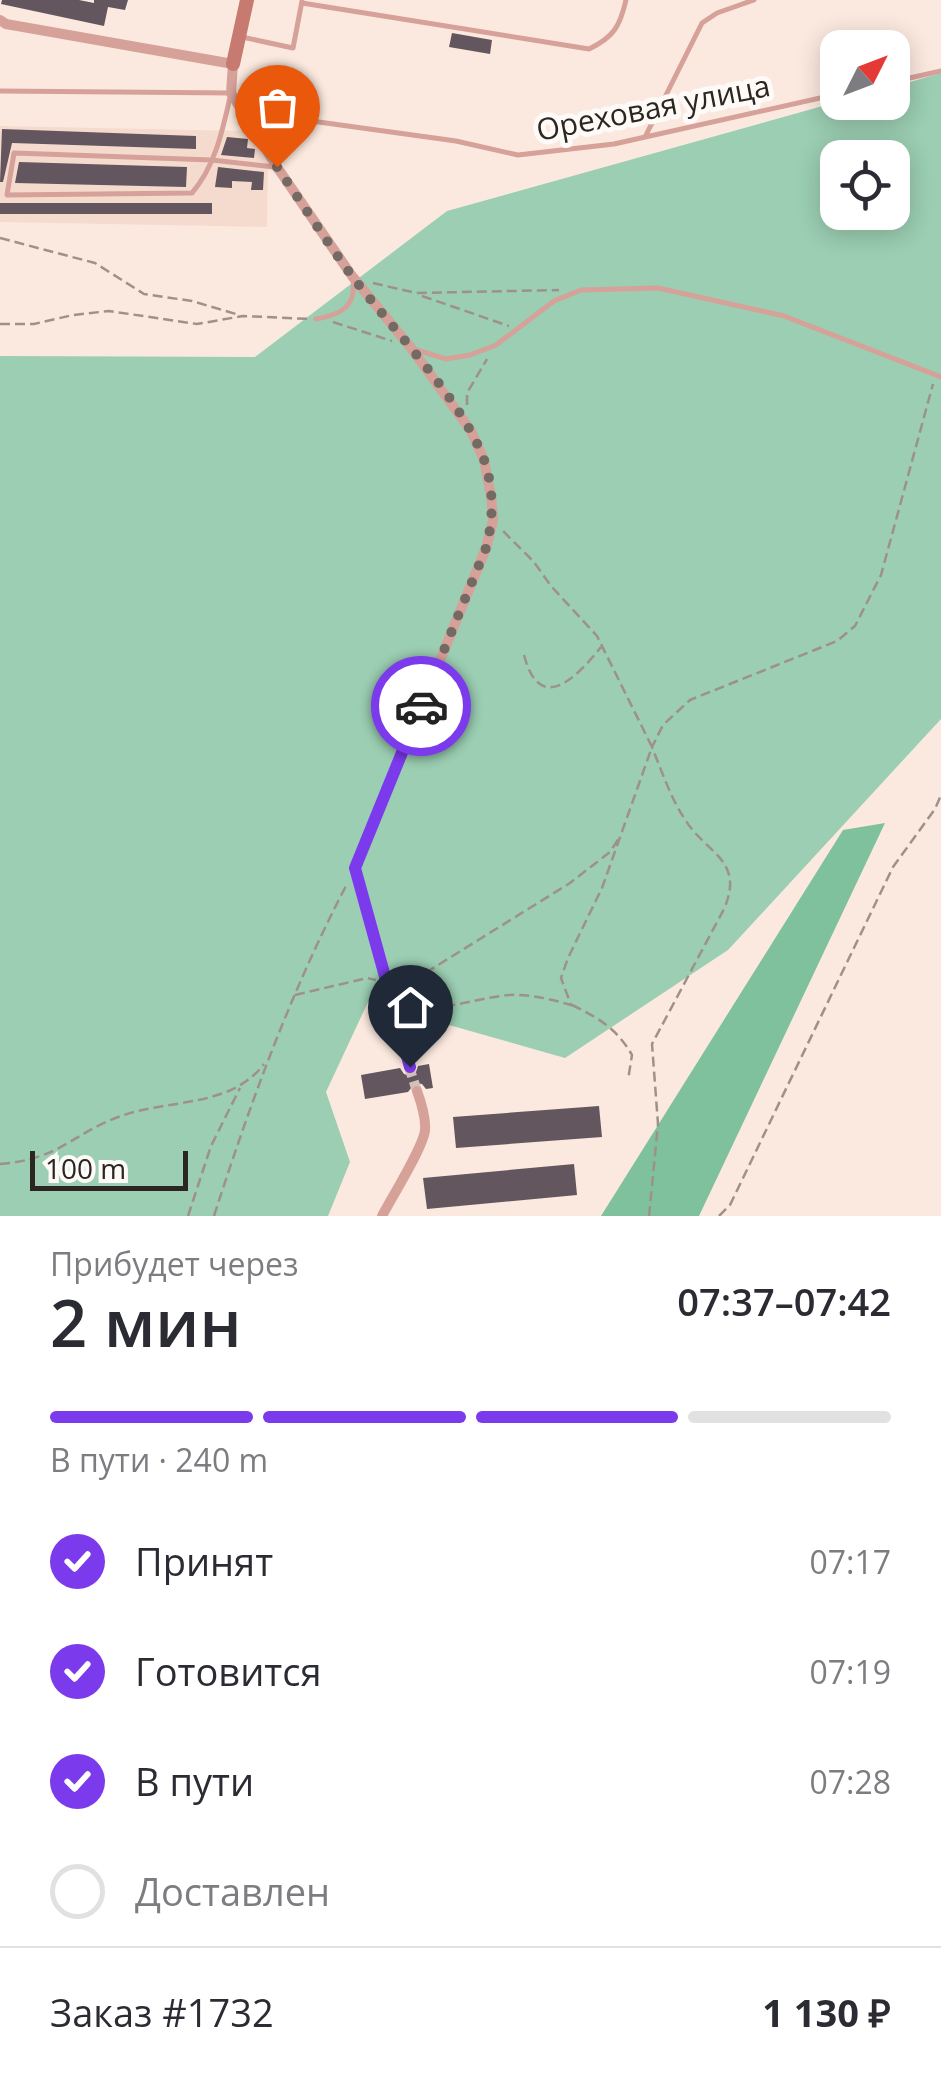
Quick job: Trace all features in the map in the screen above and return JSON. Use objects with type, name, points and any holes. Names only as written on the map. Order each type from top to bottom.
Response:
[{"type":"street","points":[[247,0],[231,93],[352,276],[411,348],[470,430],[484,460],[493,521],[486,548],[355,868],[410,1067]]},
{"type":"street","points":[[0,20],[234,64]]},
{"type":"street","points":[[382,1216],[419,1150],[425,1130],[417,1091]]},
{"type":"lane","points":[[240,36],[293,48],[302,1],[589,49],[607,40],[620,26],[626,0]]},
{"type":"lane","points":[[645,137],[702,22],[754,0]]},
{"type":"lane","points":[[910,78],[941,71]]},
{"type":"lane","points":[[0,91],[231,93],[212,160],[206,177],[192,193],[8,195],[14,152],[212,160],[277,167]]},
{"type":"lane","name":"Ореховая улица","points":[[240,108],[518,154],[564,151],[645,137],[820,98]]},
{"type":"lane","points":[[316,319],[336,315],[348,307],[355,293],[352,276]]},
{"type":"lane","points":[[411,348],[446,360],[496,345],[554,301],[581,290],[658,288],[784,316],[938,376]]},
{"type":"path","points":[[0,238],[95,264],[144,294],[192,301],[243,316]]},
{"type":"path","points":[[352,276],[517,329]]},
{"type":"path","points":[[416,294],[581,290]]},
{"type":"path","points":[[0,324],[34,324],[73,314],[109,311],[197,324],[243,316],[316,319],[411,348]]},
{"type":"path","points":[[467,408],[467,393],[496,345]]},
{"type":"path","points":[[570,1005],[561,978],[623,833],[663,725],[690,700],[837,641],[855,626],[882,575],[938,376]]},
{"type":"path","points":[[493,521],[598,636],[683,818],[722,857],[730,888],[724,909],[652,1044],[658,1124],[649,1216]]},
{"type":"path","points":[[524,656],[531,677],[549,689],[561,686],[602,646]]},
{"type":"path","points":[[720,1216],[730,1205],[893,867],[936,809],[941,796]]},
{"type":"path","points":[[388,991],[422,975],[570,883],[610,852],[623,833]]},
{"type":"path","points":[[214,1216],[305,964],[355,868]]},
{"type":"path","points":[[295,994],[366,978],[378,981],[418,1009],[511,995],[544,997],[606,1022],[632,1055],[628,1080]]},
{"type":"path","points":[[0,1164],[46,1156],[137,1110],[200,1099],[242,1085],[254,1078],[268,1059]]},
{"type":"path","points":[[188,1216],[211,1146],[242,1085]]},
{"type":"shaded area","points":[[0,126],[245,131],[268,160],[267,227],[0,222]]},
{"type":"green space","points":[[941,73],[941,719],[728,950],[565,1058],[368,1002],[326,1092],[350,1162],[328,1216],[0,1216],[0,356],[255,357],[447,211],[820,107],[820,120],[910,120],[910,82]]},
{"type":"green space","points":[[885,823],[699,1216],[601,1216],[843,830]]},
{"type":"building","points":[[2,0],[128,0],[125,10],[108,7],[104,26],[1,4]]},
{"type":"building","points":[[452,33],[492,40],[490,54],[449,47]]},
{"type":"building","points":[[2,129],[196,136],[196,149],[12,143],[0,182]]},
{"type":"building","points":[[227,137],[248,139],[247,148],[255,149],[254,158],[221,155]]},
{"type":"building","points":[[19,162],[187,167],[186,187],[15,183]]},
{"type":"building","points":[[218,167],[264,172],[263,190],[251,190],[252,182],[232,181],[232,188],[215,187]]},
{"type":"building","points":[[0,203],[212,203],[212,214],[0,214]]},
{"type":"building","points":[[429,1064],[433,1088],[415,1083],[408,1092],[365,1099],[361,1075],[400,1068],[410,1076],[418,1066]]},
{"type":"building","points":[[599,1106],[602,1137],[456,1148],[453,1117]]},
{"type":"building","points":[[574,1164],[577,1195],[427,1209],[423,1178]]},
{"type":"tunnel","points":[[409,1067],[417,1091]]},
{"type":"way so far","points":[[277,167],[352,276],[411,348],[470,430],[484,460],[493,521],[486,548],[421,706]]},
{"type":"route","points":[[410,1067],[355,868],[421,706]]}]
